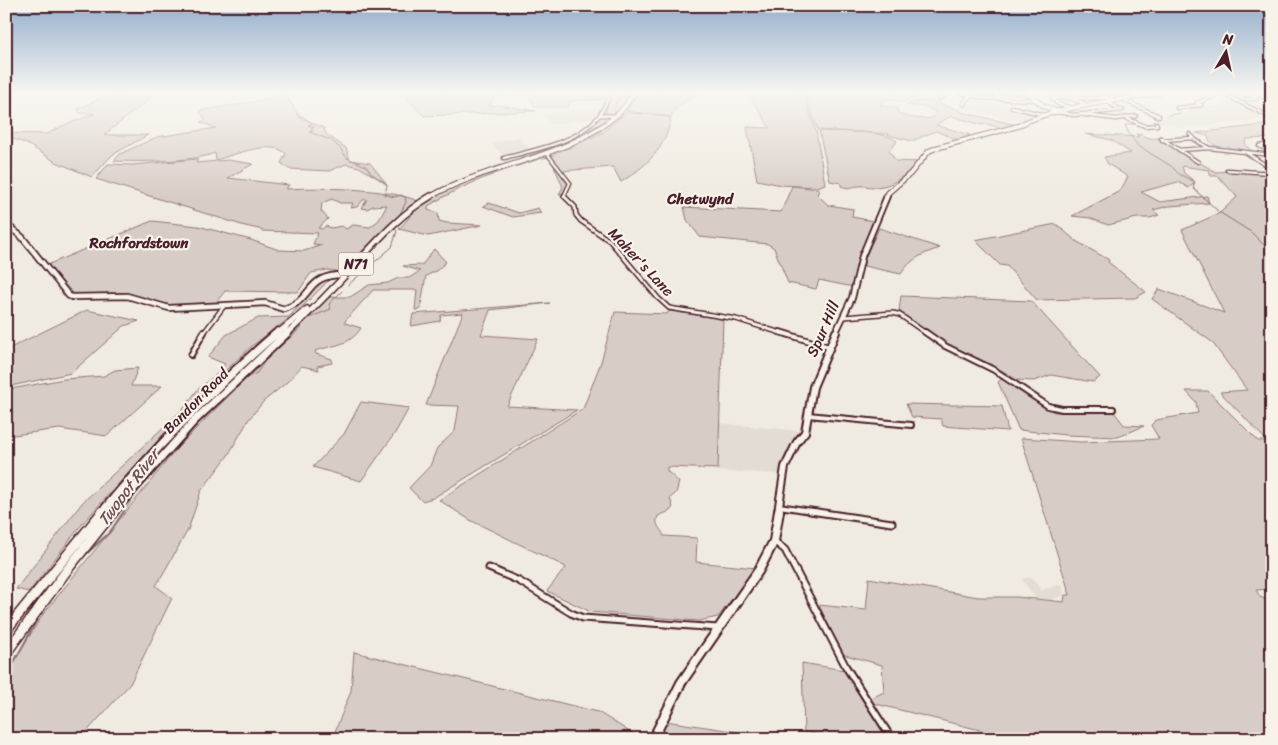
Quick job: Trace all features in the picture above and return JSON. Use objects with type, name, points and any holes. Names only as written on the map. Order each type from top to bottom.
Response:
[{"type":"main road","name":"Bandon Road","points":[[6,653],[92,538],[151,467],[219,395],[324,297],[401,218],[430,196],[468,178],[546,152],[586,135],[597,128]]},
{"type":"main road","name":"Bandon Road","points":[[6,630],[112,502],[195,408],[263,344],[324,297]]},
{"type":"street","points":[[504,158],[573,137],[584,128]]},
{"type":"street","name":"Spur Hill","points":[[653,739],[681,683],[759,570],[774,541],[785,467],[797,442],[805,432],[813,387],[852,298],[862,256],[874,230],[884,200],[890,191],[910,174],[930,151],[1008,128]]},
{"type":"street","points":[[1198,162],[1162,139],[1192,136],[1209,148]]},
{"type":"street","points":[[1272,144],[1260,146],[1272,151]]},
{"type":"street","points":[[1179,150],[1209,148],[1272,155]]},
{"type":"street","points":[[1243,151],[1272,169]]},
{"type":"street","name":"Maher's Lane","points":[[546,152],[551,155],[563,178],[570,183],[564,196],[573,206],[576,215],[581,221],[610,241],[658,298],[669,308],[736,319],[829,347]]},
{"type":"street","points":[[513,156],[521,161]]},
{"type":"street","points":[[1227,170],[1272,173]]},
{"type":"street","points":[[6,229],[11,228],[22,237],[69,296],[127,296],[169,308],[265,303],[279,308],[288,308],[298,302],[320,278],[329,275],[345,275]]},
{"type":"street","points":[[191,355],[208,325],[224,306]]},
{"type":"street","points":[[844,317],[855,318],[892,313],[900,315],[945,346],[994,370],[1048,406],[1062,409],[1113,409]]},
{"type":"street","points":[[808,415],[911,425]]},
{"type":"street","points":[[779,506],[892,523]]},
{"type":"street","points":[[774,541],[785,550],[846,667],[892,739]]},
{"type":"street","points":[[489,568],[519,581],[571,613],[583,618],[718,628]]},
{"type":"shaded area","points":[[59,128],[113,128],[104,135],[148,135],[112,155],[92,177],[56,162],[27,144],[6,136],[6,133],[47,134]]},
{"type":"shaded area","points":[[216,128],[323,128],[326,134],[346,148],[350,160],[370,163],[386,183],[359,167],[346,164],[329,171],[289,169],[281,163],[286,154],[272,148],[242,152],[216,160],[215,153],[180,160],[114,161],[120,154],[157,137]]},
{"type":"shaded area","points":[[588,128],[594,128],[579,136],[556,146],[521,158],[517,155],[571,139]]},
{"type":"shaded area","points":[[608,128],[668,128],[665,139],[654,156],[639,170],[621,182],[613,167],[561,171],[557,164],[564,180],[569,184],[562,194],[559,194],[563,187],[550,157],[543,158],[484,178],[456,190],[428,206],[428,210],[438,213],[439,221],[482,225],[428,236],[399,229],[423,202],[443,190],[546,153],[553,156],[554,152],[569,148]]},
{"type":"shaded area","points":[[747,128],[815,128],[825,184],[817,187],[781,185],[757,180]]},
{"type":"shaded area","points":[[817,128],[945,128],[970,135],[958,140],[936,131],[912,141],[889,134],[818,130]]},
{"type":"shaded area","points":[[1240,128],[1272,128],[1272,138],[1246,139],[1245,145],[1252,151],[1220,148],[1210,141],[1208,136],[1196,133]]},
{"type":"shaded area","points":[[819,131],[860,132],[889,137],[897,141],[889,151],[896,161],[919,162],[898,180],[887,185],[844,187],[841,186],[841,183],[830,181]]},
{"type":"shaded area","points":[[1085,134],[1139,137],[1136,134],[1157,138],[1216,172],[1272,174],[1272,589],[1256,590],[1260,597],[1269,601],[1269,596],[1272,596],[1272,739],[985,739],[984,731],[872,703],[869,699],[884,692],[882,665],[842,654],[819,605],[866,610],[869,578],[978,597],[1017,597],[1064,602],[1065,595],[1070,595],[1021,438],[1081,442],[1159,439],[1151,425],[1156,420],[1198,413],[1196,402],[1186,391],[1208,391],[1258,441],[1267,441],[1220,392],[1247,390],[1212,342],[1152,299],[1159,289],[1224,313],[1182,230],[1220,213],[1237,197],[1218,176],[1211,176],[1209,170],[1182,166],[1184,173],[1195,182],[1189,188],[1178,182],[1141,192],[1160,202],[1207,196],[1209,203],[1169,206],[1153,210],[1159,215],[1150,218],[1137,218],[1108,225],[1090,218],[1072,216],[1120,191],[1128,177],[1108,164],[1104,157],[1131,153],[1111,140]]},
{"type":"shaded area","points":[[519,137],[529,149],[503,156],[491,143]]},
{"type":"shaded area","points":[[198,159],[196,163],[228,160],[253,164],[228,178],[289,185],[286,189],[335,188],[389,193],[418,201],[376,237],[342,272],[327,270],[311,273],[298,292],[225,291],[214,305],[165,305],[125,294],[74,294],[47,265],[152,221],[198,226],[251,240],[279,250],[304,251],[322,245],[313,244],[318,233],[262,231],[96,179],[108,164],[132,165]],"holes":[[[332,199],[340,203],[353,203],[351,208],[357,207],[363,200],[367,199],[362,208],[367,209],[373,206],[387,205],[379,220],[370,227],[353,225],[346,229],[342,226],[318,228],[328,219],[321,211],[322,203]]]},
{"type":"shaded area","points":[[792,186],[820,189],[817,194],[828,205],[853,209],[852,217],[873,221],[860,258],[853,287],[819,280],[816,289],[788,283],[774,248],[768,244],[700,237],[687,220],[684,207],[781,212]]},
{"type":"shaded area","points":[[489,203],[519,213],[538,208],[541,213],[513,217],[483,206]]},
{"type":"shaded area","points":[[1056,224],[1076,241],[1109,260],[1108,262],[1146,292],[1135,298],[1037,300],[1007,266],[1000,265],[975,240]]},
{"type":"shaded area","points":[[879,228],[940,248],[918,257],[901,274],[864,266],[865,258]]},
{"type":"shaded area","points":[[434,249],[446,262],[436,271],[426,276],[420,310],[415,310],[417,290],[373,290],[345,321],[345,323],[361,328],[357,334],[346,342],[315,351],[316,354],[332,359],[332,363],[317,366],[319,370],[302,366],[286,383],[264,401],[249,419],[227,457],[201,491],[188,530],[156,586],[172,598],[130,684],[80,739],[6,739],[6,673],[44,613],[179,446],[329,297],[350,297],[369,285],[388,283],[398,278],[409,278],[420,271],[403,266],[422,265]]},
{"type":"shaded area","points":[[332,277],[294,315],[253,345],[199,395],[82,524],[29,592],[16,589],[82,503],[184,408],[198,389],[217,374],[225,364],[208,357],[226,335],[258,318],[289,317],[324,278]]},
{"type":"shaded area","points":[[901,296],[1031,301],[1100,377],[1093,382],[1051,375],[1034,381],[1017,380],[993,365],[948,346],[899,311]]},
{"type":"shaded area","points":[[550,303],[490,310],[481,335],[538,339],[507,406],[577,410],[433,498],[422,501],[409,488],[430,466],[437,448],[455,431],[459,406],[426,405],[463,313],[441,315],[440,321],[411,326],[413,314]]},
{"type":"shaded area","points":[[87,310],[139,321],[124,326],[71,373],[6,387],[6,350]]},
{"type":"shaded area","points":[[669,311],[723,319],[718,469],[667,467],[667,471],[679,482],[676,493],[670,498],[673,507],[670,511],[658,516],[657,525],[664,536],[697,538],[696,562],[756,568],[718,617],[699,621],[591,612],[547,591],[566,567],[470,520],[439,500],[583,409],[601,362],[615,312],[667,314]]},
{"type":"shaded area","points":[[138,368],[131,386],[162,386],[107,436],[59,429],[6,436],[6,390],[64,379],[104,376],[115,370]]},
{"type":"shaded area","points":[[1003,378],[1054,412],[1114,412],[1124,425],[1144,426],[1118,437],[1066,435],[1019,430],[998,382]]},
{"type":"shaded area","points":[[361,402],[409,408],[395,433],[361,481],[313,467],[344,434]]},
{"type":"shaded area","points":[[906,404],[1002,406],[1008,431],[943,426],[941,419],[912,417]]},
{"type":"shaded area","points":[[719,423],[801,431],[781,466],[779,474],[717,471]]},
{"type":"shaded area","points":[[1030,577],[1042,590],[1062,584],[1064,595],[1050,600],[1036,598],[1021,579]]},
{"type":"shaded area","points":[[354,652],[598,712],[641,739],[332,739],[351,691]]},
{"type":"shaded area","points":[[802,663],[844,670],[887,739],[845,739],[804,732]]},
{"type":"shaded area","points":[[665,721],[787,739],[658,739]]},
{"type":"waterway","name":"Twopot River","points":[[312,128],[313,131],[309,132],[331,140],[347,158],[366,166],[371,173],[387,185],[386,190]]},
{"type":"waterway","points":[[587,137],[605,128]]},
{"type":"waterway","points":[[1126,128],[1129,134]]},
{"type":"waterway","points":[[1130,135],[1137,145],[1171,166],[1179,174],[1195,182],[1193,188],[1219,212],[1251,232],[1267,248],[1265,251],[1272,258]]},
{"type":"waterway","name":"Twopot River","points":[[384,194],[394,197],[401,195],[405,197],[406,202],[399,216]]},
{"type":"waterway","name":"Twopot River","points":[[348,285],[392,247],[397,231],[395,229]]},
{"type":"waterway","name":"Twopot River","points":[[212,409],[245,378],[257,373],[268,356],[286,340],[291,338],[301,327],[304,320],[331,309],[329,304],[342,291]]},
{"type":"waterway","name":"Twopot River","points":[[196,424],[206,415]]},
{"type":"waterway","name":"Twopot River","points":[[124,512],[143,483]]},
{"type":"waterway","name":"Twopot River","points":[[83,557],[110,532],[124,511]]},
{"type":"waterway","name":"Twopot River","points":[[50,600],[62,583]]},
{"type":"waterway","name":"Twopot River","points":[[6,677],[39,616]]},
{"type":"district","name":"Chetwynd","points":[[700,199]]},
{"type":"district","name":"Rochfordstown","points":[[139,243]]}]
